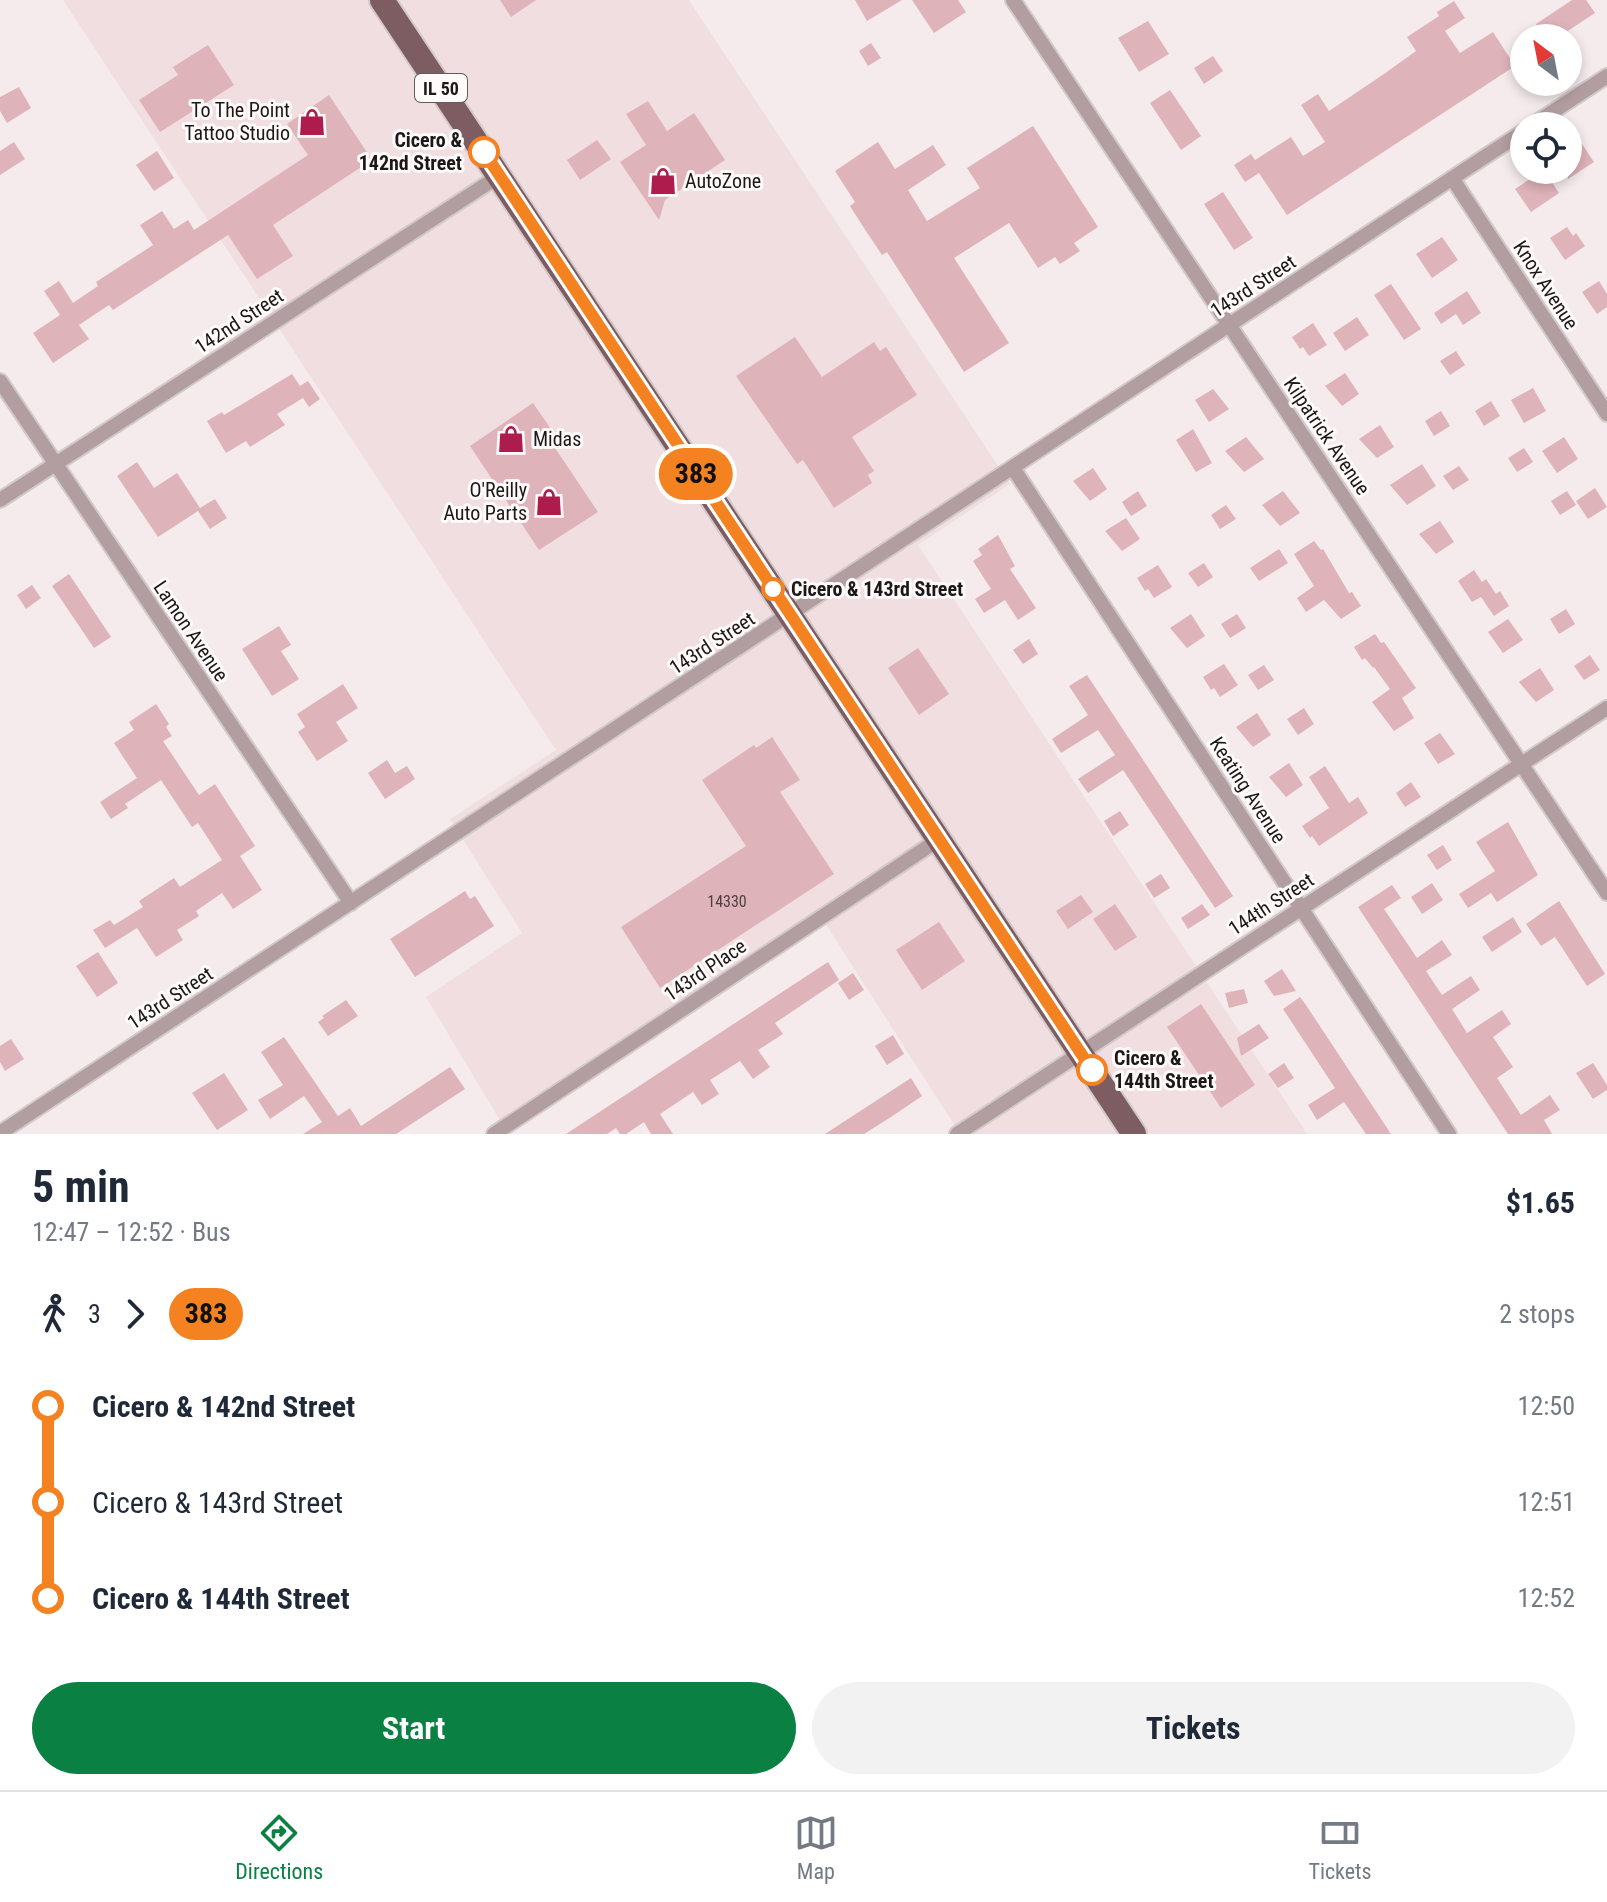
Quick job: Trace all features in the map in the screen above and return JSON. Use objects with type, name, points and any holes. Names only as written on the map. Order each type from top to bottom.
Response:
[{"type":"main road","name":"IL 50","points":[[382,0],[1134,1134]]},
{"type":"street","name":"Kilpatrick Avenue","points":[[1013,0],[1607,893]]},
{"type":"street","points":[[1552,112],[1607,76]]},
{"type":"street","name":"143rd Street","points":[[0,1133],[1510,140]]},
{"type":"street","name":"142nd Street","points":[[0,500],[499,176]]},
{"type":"street","name":"Knox Avenue","points":[[1452,178],[1607,414]]},
{"type":"street","name":"Lamon Avenue","points":[[0,381],[351,903]]},
{"type":"street","name":"Keating Avenue","points":[[1013,468],[1449,1134]]},
{"type":"street","name":"144th Street","points":[[957,1134],[1607,708]]},
{"type":"street","name":"143rd Place","points":[[494,1134],[938,840]]},
{"type":"shaded area","points":[[63,0],[689,0],[1010,484],[918,545],[1307,1134],[960,1134],[825,923],[507,1132],[426,997],[522,933],[450,819],[556,750]]},
{"type":"building","points":[[500,0],[536,0],[511,17]]},
{"type":"building","points":[[855,0],[902,0],[867,21]]},
{"type":"building","points":[[912,0],[958,0],[966,12],[934,33]]},
{"type":"building","points":[[1572,0],[1586,0],[1595,13],[1578,24],[1536,24]]},
{"type":"building","points":[[1454,1],[1465,18],[1445,31],[1460,53],[1493,32],[1510,58],[1510,69],[1287,215],[1259,173],[1245,182],[1234,165],[1251,154],[1255,160],[1291,137],[1303,156],[1325,142],[1301,105],[1318,94],[1329,111],[1384,74],[1416,51],[1407,37],[1439,16],[1437,12]]},
{"type":"building","points":[[1148,21],[1169,54],[1139,72],[1118,38]]},
{"type":"building","points":[[871,43],[881,58],[868,66],[859,51]]},
{"type":"building","points":[[208,45],[234,85],[160,132],[139,100],[178,75],[173,67]]},
{"type":"building","points":[[1213,56],[1223,71],[1204,84],[1194,68]]},
{"type":"building","points":[[19,87],[31,108],[7,123],[0,111],[0,97]]},
{"type":"building","points":[[1170,90],[1201,136],[1181,150],[1150,103]]},
{"type":"building","points":[[329,95],[372,160],[273,225],[293,256],[257,279],[228,235],[113,310],[109,305],[79,325],[89,339],[53,363],[33,333],[60,315],[44,291],[59,281],[73,303],[98,286],[96,282],[153,245],[140,225],[162,211],[174,229],[188,220],[194,230],[308,155],[287,124]]},
{"type":"building","name":"AutoZone","points":[[648,101],[667,131],[694,113],[725,160],[665,200],[659,220],[620,162],[646,145],[626,114]]},
{"type":"building","points":[[1033,126],[1098,227],[1074,243],[1080,251],[1060,264],[1055,257],[1038,268],[1009,223],[954,258],[1009,343],[964,372],[887,252],[882,255],[862,225],[850,206],[855,202],[835,171],[878,142],[895,169],[933,145],[946,165],[908,190],[927,221],[980,188],[967,168]]},
{"type":"building","points":[[597,140],[611,159],[580,180],[567,160]]},
{"type":"building","points":[[14,142],[25,159],[0,175],[0,151]]},
{"type":"building","points":[[1582,144],[1594,162],[1582,170]]},
{"type":"building","points":[[157,151],[174,178],[154,191],[136,165]]},
{"type":"building","points":[[1523,184],[1553,184],[1559,193],[1531,212],[1515,189]]},
{"type":"building","points":[[1223,192],[1253,238],[1234,250],[1204,204]]},
{"type":"building","points":[[1567,227],[1573,236],[1576,233],[1585,246],[1565,260],[1550,238]]},
{"type":"building","points":[[1442,237],[1458,260],[1432,278],[1416,254]]},
{"type":"building","points":[[1599,281],[1607,294],[1607,307],[1597,314],[1582,292]]},
{"type":"building","points":[[1391,284],[1421,329],[1404,340],[1374,295]]},
{"type":"building","points":[[1467,291],[1481,313],[1463,325],[1456,314],[1441,324],[1434,313]]},
{"type":"building","points":[[1357,317],[1369,335],[1345,351],[1333,333]]},
{"type":"building","points":[[1313,323],[1327,345],[1309,356],[1292,337]]},
{"type":"building","points":[[795,337],[822,377],[874,342],[880,351],[886,347],[917,395],[852,437],[874,471],[868,475],[872,483],[834,508],[803,460],[797,464],[736,376]]},
{"type":"building","points":[[1456,351],[1465,365],[1450,375],[1440,361]]},
{"type":"building","points":[[1345,373],[1359,394],[1342,406],[1325,386]]},
{"type":"building","points":[[292,374],[300,386],[308,381],[320,399],[309,407],[303,398],[277,414],[285,425],[250,447],[246,441],[226,453],[207,421],[222,412],[224,415]]},
{"type":"building","points":[[1533,388],[1546,411],[1524,423],[1511,400]]},
{"type":"building","points":[[1213,389],[1229,409],[1209,422],[1195,400]]},
{"type":"building","points":[[1491,401],[1500,416],[1484,426],[1475,411]]},
{"type":"building","points":[[533,403],[553,432],[547,436],[598,512],[539,550],[470,446]]},
{"type":"building","points":[[1441,411],[1450,426],[1434,436],[1425,421]]},
{"type":"building","points":[[1380,425],[1394,447],[1377,458],[1359,439]]},
{"type":"building","points":[[1193,429],[1212,463],[1196,472],[1176,440]]},
{"type":"building","points":[[1246,437],[1264,459],[1244,472],[1225,451]]},
{"type":"building","points":[[1564,437],[1578,459],[1557,473],[1542,451]]},
{"type":"building","points":[[1524,448],[1533,462],[1517,472],[1508,458]]},
{"type":"building","points":[[137,462],[154,488],[177,473],[200,508],[215,499],[227,518],[210,529],[198,511],[158,537],[117,476]]},
{"type":"building","points":[[1422,464],[1436,486],[1407,505],[1390,485]]},
{"type":"building","points":[[1459,466],[1469,480],[1453,490],[1443,476]]},
{"type":"building","points":[[1093,468],[1107,489],[1090,501],[1073,481]]},
{"type":"building","points":[[1595,488],[1607,507],[1588,519],[1576,501]]},
{"type":"building","points":[[1138,491],[1147,506],[1131,516],[1122,502]]},
{"type":"building","points":[[1283,491],[1300,513],[1280,526],[1262,505]]},
{"type":"building","points":[[1567,491],[1576,505],[1560,515],[1551,501]]},
{"type":"building","points":[[1226,505],[1236,519],[1220,529],[1211,515]]},
{"type":"building","points":[[1126,518],[1140,539],[1122,551],[1105,531]]},
{"type":"building","points":[[1440,521],[1454,542],[1436,554],[1419,534]]},
{"type":"building","points":[[998,535],[1015,566],[1010,569],[1036,608],[1018,620],[1005,600],[984,613],[975,599],[991,589],[973,561],[982,555],[978,549]]},
{"type":"building","points":[[1314,541],[1323,549],[1349,593],[1352,592],[1361,606],[1341,619],[1324,600],[1306,612],[1297,598],[1314,586],[1294,554]]},
{"type":"building","points":[[1279,549],[1288,563],[1259,581],[1250,568]]},
{"type":"building","points":[[1204,563],[1213,577],[1198,587],[1188,573]]},
{"type":"building","points":[[1158,565],[1172,587],[1154,598],[1137,578]]},
{"type":"building","points":[[1474,570],[1482,582],[1486,579],[1496,594],[1500,591],[1509,606],[1494,616],[1481,597],[1472,602],[1458,581]]},
{"type":"building","points":[[69,574],[111,637],[94,648],[52,586]]},
{"type":"building","points":[[32,585],[41,598],[26,609],[17,595]]},
{"type":"building","points":[[1566,609],[1575,624],[1559,634],[1550,619]]},
{"type":"building","points":[[1191,614],[1205,636],[1187,648],[1170,628]]},
{"type":"building","points":[[1237,614],[1246,628],[1230,638],[1221,624]]},
{"type":"building","points":[[1508,619],[1523,640],[1503,653],[1488,632]]},
{"type":"building","points":[[279,626],[291,645],[281,651],[299,679],[272,696],[242,649]]},
{"type":"building","points":[[1375,634],[1416,688],[1402,698],[1414,718],[1394,731],[1372,702],[1390,689],[1354,647]]},
{"type":"building","points":[[1029,639],[1038,654],[1023,664],[1013,650]]},
{"type":"building","points":[[918,648],[949,694],[919,715],[888,668]]},
{"type":"building","points":[[1590,655],[1600,670],[1584,680],[1574,666]]},
{"type":"building","points":[[1224,664],[1238,685],[1220,697],[1203,677]]},
{"type":"building","points":[[1264,665],[1274,680],[1258,690],[1248,675]]},
{"type":"building","points":[[1540,668],[1554,690],[1536,702],[1519,682]]},
{"type":"building","points":[[1087,675],[1233,896],[1215,908],[1123,770],[1088,793],[1078,779],[1115,755],[1098,730],[1061,753],[1052,739],[1088,715],[1069,686]]},
{"type":"building","points":[[343,684],[358,708],[336,722],[348,741],[317,761],[298,732],[305,727],[297,714]]},
{"type":"building","points":[[156,704],[169,724],[166,727],[172,736],[163,741],[199,795],[215,784],[255,846],[240,856],[262,890],[233,909],[222,893],[196,911],[199,916],[177,930],[183,940],[156,957],[137,928],[105,948],[93,930],[110,920],[114,925],[143,907],[139,901],[174,878],[180,887],[222,860],[198,823],[192,827],[161,780],[125,804],[128,808],[111,819],[100,802],[137,778],[114,743],[134,730],[129,722]]},
{"type":"building","points":[[1304,708],[1314,724],[1298,735],[1287,719]]},
{"type":"building","points":[[1257,713],[1271,735],[1253,747],[1236,727]]},
{"type":"building","points":[[1440,733],[1455,754],[1438,764],[1424,743]]},
{"type":"building","points":[[772,737],[800,780],[780,792],[834,874],[660,988],[621,927],[746,846],[702,780],[754,745],[756,748]]},
{"type":"building","points":[[387,760],[395,773],[407,766],[415,779],[385,799],[368,773]]},
{"type":"building","points":[[1289,763],[1303,785],[1286,797],[1269,777]]},
{"type":"building","points":[[1325,766],[1349,803],[1358,797],[1368,813],[1319,846],[1302,826],[1329,808],[1309,777]]},
{"type":"building","points":[[1411,782],[1421,797],[1405,807],[1396,793]]},
{"type":"building","points":[[1120,811],[1129,825],[1113,836],[1104,821]]},
{"type":"building","points":[[1508,822],[1538,875],[1497,902],[1491,893],[1468,908],[1459,894],[1495,871],[1476,842]]},
{"type":"building","points":[[1443,845],[1452,860],[1437,870],[1427,855]]},
{"type":"building","points":[[1161,874],[1170,888],[1154,898],[1145,884]]},
{"type":"building","points":[[1432,883],[1443,900],[1422,914],[1411,897]]},
{"type":"building","points":[[1392,885],[1401,898],[1384,909],[1417,958],[1442,940],[1452,955],[1426,971],[1442,995],[1471,976],[1480,990],[1452,1009],[1467,1033],[1502,1010],[1511,1024],[1493,1037],[1513,1067],[1497,1078],[1521,1115],[1550,1095],[1560,1110],[1544,1120],[1552,1134],[1508,1134],[1358,907]]},
{"type":"building","points":[[465,891],[470,899],[475,896],[494,926],[415,977],[390,939]]},
{"type":"building","points":[[1081,895],[1093,912],[1068,929],[1056,911]]},
{"type":"building","points":[[1559,901],[1605,974],[1587,986],[1555,937],[1541,946],[1526,924]]},
{"type":"building","points":[[1115,904],[1137,937],[1115,951],[1093,919]]},
{"type":"building","points":[[1202,904],[1210,915],[1188,929],[1181,918]]},
{"type":"building","points":[[1513,917],[1522,932],[1492,952],[1482,937]]},
{"type":"building","points":[[939,922],[965,961],[922,990],[896,950]]},
{"type":"building","points":[[98,952],[118,983],[97,997],[76,966]]},
{"type":"building","points":[[828,962],[839,980],[775,1023],[783,1034],[758,1050],[770,1067],[753,1079],[740,1061],[710,1080],[719,1094],[702,1105],[693,1092],[660,1114],[673,1134],[651,1134],[644,1122],[626,1134],[620,1134],[616,1128],[607,1134],[566,1134]]},
{"type":"building","points":[[1282,969],[1296,991],[1274,996],[1264,981]]},
{"type":"building","points":[[853,973],[864,990],[849,1000],[838,983]]},
{"type":"building","points":[[1244,989],[1248,1003],[1229,1008],[1225,993]]},
{"type":"building","points":[[1300,997],[1391,1134],[1366,1134],[1344,1102],[1317,1120],[1308,1105],[1335,1088],[1283,1009]]},
{"type":"building","points":[[346,1000],[358,1016],[328,1036],[318,1022]]},
{"type":"building","points":[[1201,1004],[1255,1085],[1221,1108],[1167,1027]]},
{"type":"building","points":[[1259,1024],[1269,1038],[1241,1056],[1237,1038]]},
{"type":"building","points":[[893,1035],[904,1054],[887,1065],[875,1046]]},
{"type":"building","points":[[284,1037],[338,1116],[350,1108],[361,1126],[450,1067],[465,1089],[396,1134],[303,1134],[322,1122],[304,1096],[270,1119],[258,1100],[283,1085],[261,1052]]},
{"type":"building","points":[[11,1039],[24,1059],[5,1071],[0,1062],[0,1046]]},
{"type":"building","points":[[1284,1063],[1294,1078],[1278,1088],[1268,1074]]},
{"type":"building","points":[[1593,1063],[1607,1090],[1593,1099],[1576,1073]]},
{"type":"building","points":[[224,1073],[248,1110],[217,1130],[192,1093]]},
{"type":"building","points":[[911,1078],[922,1096],[891,1117],[864,1134],[825,1134]]},
{"type":"bus line","name":"383","points":[[484,152],[1092,1070]]},
{"type":"place","name":"To The Point Tattoo Studio","points":[[312,122]]},
{"type":"place","name":"Cicero & 142nd Street","points":[[484,152]]},
{"type":"place","name":"AutoZone","points":[[663,181]]},
{"type":"place","name":"Midas","points":[[511,439]]},
{"type":"place","name":"O'Reilly Auto Parts","points":[[549,502]]},
{"type":"place","name":"Cicero & 143rd Street","points":[[773,589]]},
{"type":"place","name":"Cicero & 144th Street","points":[[1092,1070]]}]
